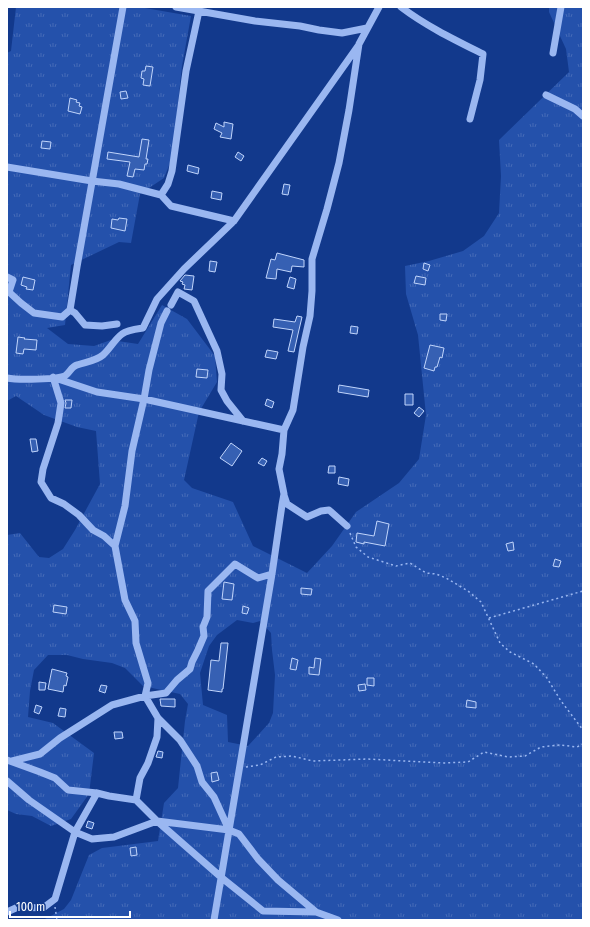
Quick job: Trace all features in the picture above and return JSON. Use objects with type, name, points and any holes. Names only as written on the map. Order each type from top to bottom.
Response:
[{"type":"street","points":[[7,277],[13,280],[9,292],[20,303],[34,313],[62,317],[70,310],[123,7]]},
{"type":"street","points":[[176,7],[255,21],[342,33],[367,28]]},
{"type":"street","points":[[7,378],[27,379],[65,375],[75,365],[85,363],[102,355],[122,334],[143,328],[157,299],[184,269],[234,221],[359,44],[379,7]]},
{"type":"street","points":[[401,7],[462,44],[483,54],[480,80],[470,119]]},
{"type":"street","points":[[553,53],[561,7]]},
{"type":"street","points":[[161,195],[168,184],[172,170],[186,71],[199,11]]},
{"type":"street","points":[[348,526],[329,510],[321,511],[307,517],[287,504],[279,469],[284,430],[293,410],[303,347],[310,316],[312,259],[339,163],[359,44]]},
{"type":"street","points":[[546,95],[575,109],[583,116]]},
{"type":"street","points":[[7,167],[119,184],[161,195],[171,206],[234,221]]},
{"type":"street","points":[[229,830],[214,797],[202,782],[197,766],[180,740],[158,718],[145,696],[148,683],[136,643],[135,621],[125,600],[115,546],[125,506],[132,450],[149,370],[161,323],[178,292],[194,301],[217,351],[222,374],[221,390],[227,401],[243,421]]},
{"type":"street","points":[[70,310],[75,313],[85,325],[102,326],[117,324]]},
{"type":"street","points":[[53,377],[97,392],[144,399],[284,430]]},
{"type":"street","points":[[53,377],[61,403],[58,423],[43,469],[41,482],[51,498],[64,504],[79,515],[93,530],[104,536],[115,546]]},
{"type":"street","points":[[214,920],[284,494]]},
{"type":"street","points":[[9,761],[40,754],[60,738],[112,705],[145,696],[166,693],[177,680],[190,669],[204,636],[203,628],[207,617],[208,591],[235,564],[258,578],[272,574]]},
{"type":"street","points":[[136,800],[140,778],[148,763],[157,737],[158,718]]},
{"type":"street","points":[[9,761],[55,778],[68,790],[97,793],[136,800],[157,821],[263,912],[316,912],[338,920]]},
{"type":"street","points":[[7,781],[29,800],[75,832],[92,839],[114,837],[157,821],[229,830],[239,834],[258,859],[278,880],[316,912]]},
{"type":"street","points":[[7,912],[18,907],[43,908],[54,899],[75,832],[97,793]]},
{"type":"path","points":[[348,526],[356,547],[368,557],[396,566],[410,563],[426,573],[436,574],[446,578],[468,590],[481,602],[500,643],[510,652],[534,664],[547,678],[561,701],[583,730]]},
{"type":"path","points":[[488,618],[583,591]]},
{"type":"path","points":[[239,769],[260,764],[276,757],[292,756],[313,761],[367,759],[468,762],[484,752],[508,758],[525,756],[541,747],[560,745],[577,747],[583,744]]},
{"type":"path","points":[[54,899],[57,920]]},
{"type":"green space","points":[[16,7],[139,7],[191,16],[182,66],[172,158],[164,178],[140,194],[131,243],[119,242],[71,265],[65,325],[47,328],[68,344],[94,346],[111,340],[138,344],[162,305],[187,319],[215,356],[217,382],[199,412],[184,480],[192,488],[233,502],[253,546],[307,573],[332,546],[356,512],[399,483],[419,459],[426,415],[418,335],[406,294],[405,266],[463,251],[484,236],[499,213],[501,176],[499,140],[569,72],[566,49],[549,12],[549,7],[583,7],[583,920],[43,920],[64,909],[71,900],[89,855],[102,848],[158,841],[164,803],[178,788],[188,704],[180,694],[143,686],[125,668],[112,663],[67,655],[48,655],[34,670],[30,691],[28,717],[53,723],[94,753],[89,794],[71,819],[51,826],[32,816],[16,814],[7,810],[7,535],[20,533],[39,557],[49,558],[63,549],[100,484],[96,431],[77,427],[44,415],[16,396],[7,401],[7,53],[11,51]],"holes":[[[237,620],[253,623],[260,621],[271,633],[275,675],[273,713],[269,723],[248,746],[228,742],[227,715],[203,705],[200,673],[209,646],[217,635]]]},
{"type":"building","points":[[146,66],[153,67],[150,86],[143,85],[144,79],[141,78],[142,71],[145,71]]},
{"type":"building","points":[[126,91],[128,98],[121,99],[120,92]]},
{"type":"building","points":[[70,98],[77,100],[76,102],[80,103],[79,106],[82,107],[80,114],[68,111]]},
{"type":"building","points":[[224,122],[233,124],[231,139],[220,137],[222,133],[214,129],[216,123],[224,127]]},
{"type":"building","points":[[142,139],[149,140],[146,159],[148,159],[147,164],[145,164],[144,170],[135,169],[133,177],[127,176],[130,162],[107,159],[108,152],[139,157]]},
{"type":"building","points":[[42,141],[51,142],[50,149],[41,148]]},
{"type":"building","points":[[238,152],[244,156],[241,161],[235,157]]},
{"type":"building","points":[[188,165],[199,168],[198,174],[187,171]]},
{"type":"building","points":[[284,184],[290,185],[288,195],[282,194]]},
{"type":"building","points":[[212,191],[222,193],[221,200],[211,198]]},
{"type":"building","points":[[119,218],[127,219],[125,231],[111,228],[112,219],[118,220]]},
{"type":"building","points":[[277,253],[304,260],[304,267],[292,266],[291,272],[277,269],[276,279],[266,278],[271,259],[275,260]]},
{"type":"building","points":[[210,261],[217,262],[215,272],[209,271]]},
{"type":"building","points":[[424,263],[430,265],[428,271],[423,269]]},
{"type":"building","points":[[185,275],[194,276],[192,290],[184,289],[185,285],[180,281]]},
{"type":"building","points":[[416,276],[426,278],[425,285],[414,283]]},
{"type":"building","points":[[23,277],[35,280],[33,290],[26,289],[27,287],[21,285]]},
{"type":"building","points":[[290,277],[296,279],[294,289],[287,287]]},
{"type":"building","points":[[440,314],[447,314],[446,321],[440,320]]},
{"type":"building","points":[[297,316],[302,317],[294,352],[288,351],[293,330],[273,327],[274,319],[295,322]]},
{"type":"building","points":[[351,326],[358,327],[357,334],[350,333]]},
{"type":"building","points":[[18,337],[37,340],[36,350],[24,349],[23,354],[16,353]]},
{"type":"building","points":[[430,345],[444,348],[442,358],[440,357],[434,371],[424,368]]},
{"type":"building","points":[[267,350],[278,352],[276,359],[265,357]]},
{"type":"building","points":[[197,369],[208,370],[207,378],[196,377]]},
{"type":"building","points":[[339,385],[369,390],[368,397],[338,392]]},
{"type":"building","points":[[405,394],[413,394],[413,405],[405,405]]},
{"type":"building","points":[[267,399],[274,402],[272,408],[265,405]]},
{"type":"building","points":[[65,400],[72,400],[71,408],[65,408]]},
{"type":"building","points":[[419,407],[424,411],[419,417],[414,413]]},
{"type":"building","points":[[30,439],[36,439],[38,451],[32,452]]},
{"type":"building","points":[[231,443],[242,451],[232,466],[220,458]]},
{"type":"building","points":[[262,458],[267,461],[264,466],[258,463]]},
{"type":"building","points":[[329,466],[335,466],[335,473],[328,473]]},
{"type":"building","points":[[339,477],[349,479],[348,486],[338,484]]},
{"type":"building","points":[[377,521],[389,524],[385,546],[356,542],[357,533],[374,536]]},
{"type":"building","points":[[513,542],[514,550],[508,551],[506,544]]},
{"type":"building","points":[[555,559],[561,561],[559,567],[553,566]]},
{"type":"building","points":[[224,582],[234,584],[232,600],[222,599]]},
{"type":"building","points":[[301,588],[312,589],[311,595],[301,594]]},
{"type":"building","points":[[54,605],[67,607],[66,614],[53,612]]},
{"type":"building","points":[[243,606],[249,608],[247,614],[242,613]]},
{"type":"building","points":[[221,643],[228,643],[222,692],[208,690],[211,660],[219,661]]},
{"type":"building","points":[[292,658],[298,660],[296,670],[290,669]]},
{"type":"building","points":[[315,658],[321,659],[319,675],[309,674],[309,667],[314,668]]},
{"type":"building","points":[[52,669],[67,673],[66,676],[68,677],[66,686],[64,685],[63,692],[48,689]]},
{"type":"building","points":[[367,678],[374,678],[374,686],[367,685]]},
{"type":"building","points":[[39,682],[46,683],[45,690],[39,690]]},
{"type":"building","points":[[365,684],[366,690],[359,691],[358,685]]},
{"type":"building","points":[[101,685],[107,686],[105,693],[99,691]]},
{"type":"building","points":[[160,699],[175,699],[175,707],[161,706]]},
{"type":"building","points":[[467,700],[476,702],[476,708],[466,707]]},
{"type":"building","points":[[36,705],[42,707],[39,714],[34,712]]},
{"type":"building","points":[[60,708],[66,709],[65,717],[58,716]]},
{"type":"building","points":[[114,732],[122,732],[123,738],[115,739]]},
{"type":"building","points":[[158,751],[163,752],[162,758],[156,757]]},
{"type":"building","points":[[217,772],[219,780],[212,782],[211,773]]},
{"type":"building","points":[[88,821],[94,823],[92,829],[86,827]]},
{"type":"building","points":[[136,847],[137,855],[131,856],[130,848]]}]
